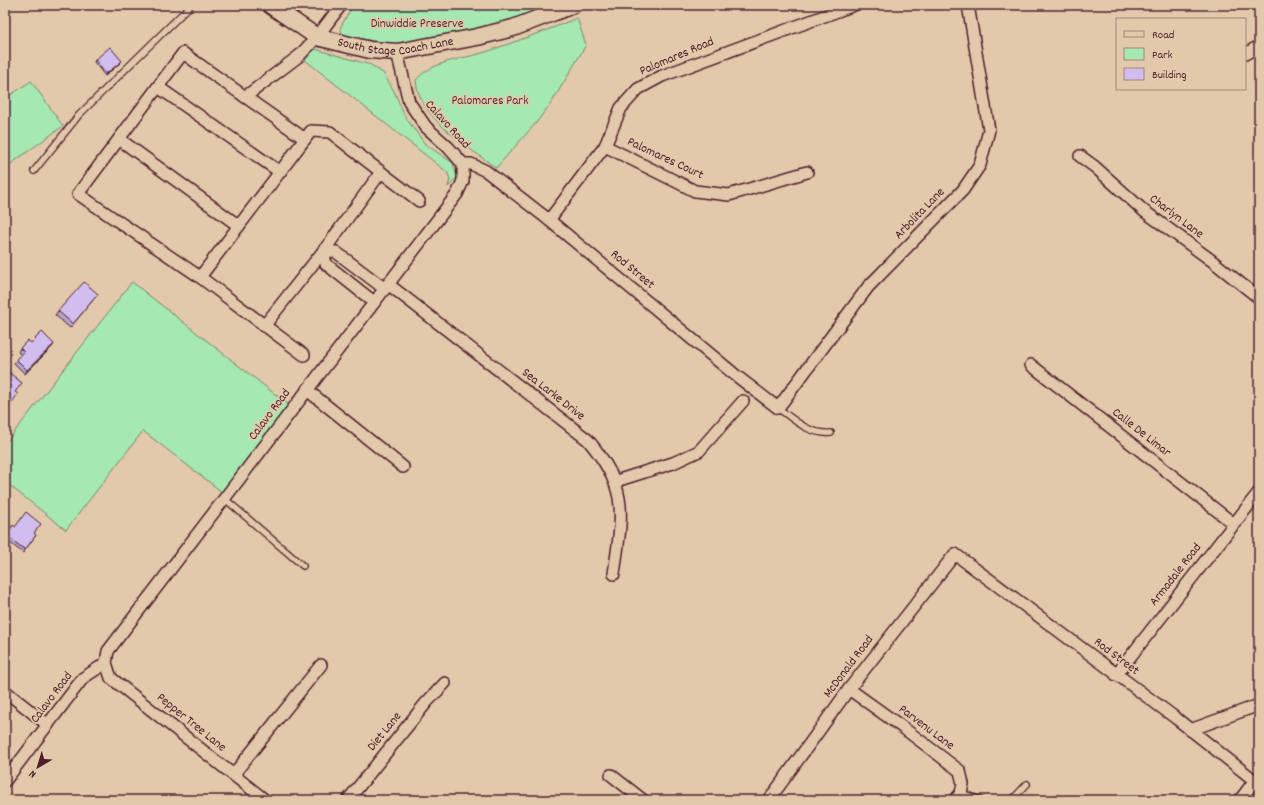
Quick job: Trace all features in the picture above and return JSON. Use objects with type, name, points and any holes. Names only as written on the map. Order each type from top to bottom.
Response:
[{"type":"main road","name":"South Stage Coach Lane","points":[[270,5],[317,37],[370,50],[397,52],[409,51],[506,30],[573,5]]},
{"type":"street","points":[[245,97],[299,56],[317,37],[341,5]]},
{"type":"street","name":"Palomares Road","points":[[549,220],[605,146],[621,108],[638,89],[662,76],[854,5]]},
{"type":"street","name":"Arbolita Lane","points":[[778,408],[868,287],[964,190],[980,165],[989,130],[968,5]]},
{"type":"street","points":[[1246,53],[1259,46]]},
{"type":"street","name":"Calavo Road","points":[[5,781],[83,678],[106,663],[108,651],[457,194],[463,182],[463,164],[448,147],[426,127],[409,102],[397,52]]},
{"type":"street","points":[[304,355],[200,277],[78,194],[183,53],[305,139]]},
{"type":"street","points":[[158,87],[280,172]]},
{"type":"street","points":[[200,277],[311,131],[330,132],[419,201]]},
{"type":"street","points":[[118,139],[238,226]]},
{"type":"street","name":"Palomares Court","points":[[605,146],[696,191],[729,195],[807,172]]},
{"type":"street","name":"Charlyn Lane","points":[[1080,156],[1095,167],[1144,212],[1211,260],[1259,298]]},
{"type":"street","name":"Rod Street","points":[[463,164],[471,164],[486,171],[549,220],[734,374],[778,408]]},
{"type":"street","points":[[264,326],[323,251],[381,172]]},
{"type":"street","points":[[323,251],[326,264],[374,302]]},
{"type":"street","name":"Sea Larke Drive","points":[[323,251],[336,252],[386,287],[588,440],[600,454],[616,482],[622,515],[614,574]]},
{"type":"street","name":"Calle De Limar","points":[[1031,365],[1234,524]]},
{"type":"street","points":[[307,390],[403,467]]},
{"type":"street","points":[[616,482],[673,463],[699,451],[743,401]]},
{"type":"street","name":"Armadale Road","points":[[1116,675],[1259,492]]},
{"type":"street","name":"Rod Street","points":[[955,554],[1190,730],[1254,784]]},
{"type":"street","name":"McDonald Road","points":[[769,800],[849,689],[955,554]]},
{"type":"street","name":"Pepper Tree Lane","points":[[106,663],[111,678],[265,800]]},
{"type":"street","points":[[233,775],[321,665]]},
{"type":"street","name":"Diet Lane","points":[[348,800],[426,703],[445,683]]},
{"type":"street","name":"Parvenu Lane","points":[[849,689],[960,771],[963,784],[958,796]]},
{"type":"street","points":[[5,691],[48,725]]},
{"type":"street","points":[[1190,730],[1259,705]]},
{"type":"street","points":[[611,775],[643,800]]},
{"type":"street","points":[[1240,800],[1254,784]]},
{"type":"lane","points":[[34,171],[79,115],[191,5]]},
{"type":"lane","points":[[778,408],[808,430],[824,434],[831,433]]},
{"type":"lane","points":[[224,498],[303,566]]},
{"type":"lane","points":[[1012,800],[1027,784]]},
{"type":"lane","points":[[958,796],[981,800]]},
{"type":"green space","name":"Dinwiddie Preserve","points":[[353,5],[564,5],[527,19],[424,44],[391,44],[346,36],[342,33],[340,28]]},
{"type":"green space","name":"Palomares Park","points":[[577,18],[586,45],[552,102],[536,123],[496,168],[459,141],[435,119],[419,94],[416,80],[430,69],[448,62],[486,52],[543,32]]},
{"type":"green space","points":[[315,49],[371,65],[384,74],[395,93],[404,115],[425,144],[453,163],[457,177],[448,187],[450,179],[447,172],[305,60]]},
{"type":"green space","points":[[31,81],[63,126],[5,168],[5,99]]},
{"type":"green space","points":[[132,282],[290,406],[222,492],[143,431],[66,530],[5,482],[5,444]]},
{"type":"building","points":[[110,47],[122,61],[106,74],[95,60]]},
{"type":"building","points":[[84,282],[98,294],[73,324],[58,311]]},
{"type":"building","points":[[42,332],[54,344],[27,370],[16,359],[24,352],[20,348],[28,340],[31,343]]},
{"type":"building","points":[[6,370],[22,383],[15,392],[18,394],[5,411],[5,371]]},
{"type":"building","points":[[26,512],[41,524],[34,533],[36,535],[25,550],[6,535],[13,525],[15,527]]}]
